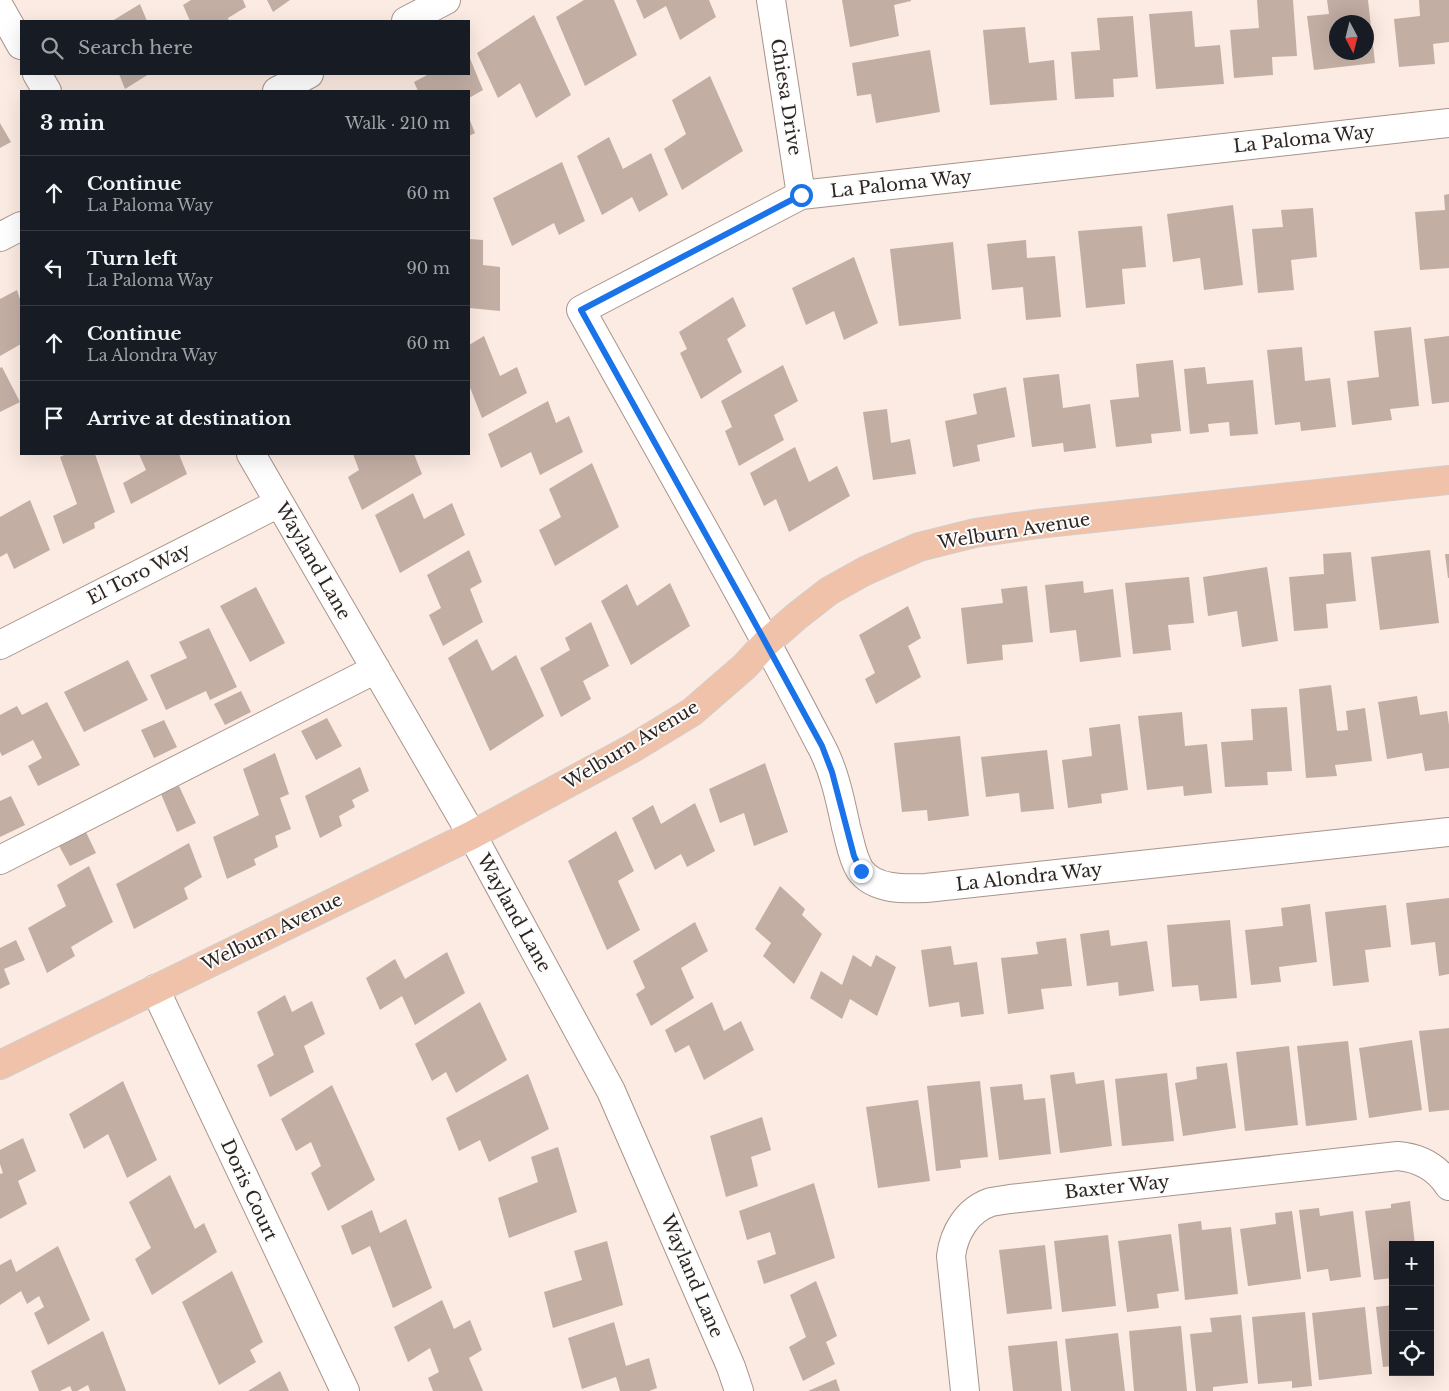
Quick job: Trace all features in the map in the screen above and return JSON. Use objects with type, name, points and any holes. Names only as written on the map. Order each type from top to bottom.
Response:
[{"type":"main road","name":"Welburn Avenue","points":[[0,1066],[472,835],[633,748],[692,712],[744,666],[766,643],[829,592],[865,571],[919,547],[975,533],[1037,524],[1449,480]]},
{"type":"street","points":[[414,11],[446,0]]},
{"type":"street","name":"Chiesa Drive","points":[[772,0],[801,195]]},
{"type":"street","points":[[1,11],[20,43]]},
{"type":"street","points":[[38,75],[46,90]]},
{"type":"street","points":[[279,90],[307,75]]},
{"type":"street","name":"La Paloma Way","points":[[766,643],[581,310],[801,195],[1449,122]]},
{"type":"street","points":[[0,237],[20,227]]},
{"type":"street","name":"Wayland Lane","points":[[252,455],[472,835],[611,1090],[731,1367],[739,1391]]},
{"type":"street","name":"El Toro Way","points":[[0,645],[279,503]]},
{"type":"street","name":"La Alondra Way","points":[[766,643],[822,746],[832,772],[854,856],[861,871],[871,880],[888,887],[904,889],[926,888],[1449,832]]},
{"type":"street","points":[[0,860],[376,669]]},
{"type":"street","name":"Doris Court","points":[[155,989],[345,1391]]},
{"type":"street","name":"Baxter Way","points":[[965,1391],[951,1250],[958,1229],[972,1212],[989,1203],[1010,1199],[1398,1156],[1413,1157],[1447,1178]]},
{"type":"building","points":[[191,0],[243,0],[246,7],[228,18],[229,20],[190,20],[183,5]]},
{"type":"building","points":[[267,0],[290,0],[273,12]]},
{"type":"building","points":[[584,0],[614,0],[637,55],[585,86],[556,17]]},
{"type":"building","points":[[636,0],[709,0],[716,17],[680,40],[666,6],[644,19]]},
{"type":"building","points":[[842,0],[911,1],[894,5],[899,36],[850,47]]},
{"type":"building","points":[[1257,0],[1293,0],[1297,56],[1272,57],[1273,75],[1234,78],[1230,30],[1259,28]]},
{"type":"building","points":[[1327,0],[1368,0],[1370,15],[1329,15],[1329,60],[1374,60],[1374,54],[1375,63],[1314,70],[1307,16],[1329,14]]},
{"type":"building","points":[[1419,0],[1449,0],[1449,42],[1433,44],[1435,64],[1399,67],[1394,19],[1420,16]]},
{"type":"building","points":[[140,4],[147,20],[114,20]]},
{"type":"building","points":[[1192,11],[1195,47],[1220,45],[1224,84],[1156,89],[1149,14]]},
{"type":"building","points":[[534,15],[571,95],[536,118],[520,83],[498,98],[477,53]]},
{"type":"building","points":[[1133,16],[1138,77],[1113,79],[1114,97],[1075,99],[1071,52],[1100,50],[1097,18]]},
{"type":"building","points":[[1025,27],[1029,63],[1054,60],[1057,100],[990,105],[983,30]]},
{"type":"building","points":[[930,50],[940,112],[876,123],[871,94],[857,96],[852,63]]},
{"type":"building","points":[[470,58],[483,90],[470,97],[470,90],[418,90],[414,82],[427,75],[470,75]]},
{"type":"building","points":[[119,75],[147,75],[125,89]]},
{"type":"building","points":[[710,76],[743,151],[682,190],[664,149],[686,134],[672,100]]},
{"type":"building","points":[[470,120],[475,133],[470,136]]},
{"type":"building","points":[[0,123],[11,142],[0,148]]},
{"type":"building","points":[[609,137],[623,169],[651,153],[668,195],[639,212],[632,197],[602,215],[577,156]]},
{"type":"building","points":[[562,162],[585,221],[559,235],[554,223],[512,246],[493,198]]},
{"type":"building","points":[[1449,194],[1449,268],[1420,270],[1415,212],[1445,210],[1444,195]]},
{"type":"building","points":[[1233,205],[1243,285],[1204,290],[1200,258],[1173,262],[1167,214]]},
{"type":"building","points":[[1313,208],[1317,257],[1291,260],[1294,290],[1258,293],[1252,229],[1283,227],[1281,210]]},
{"type":"building","points":[[1142,226],[1146,267],[1122,269],[1125,304],[1086,308],[1078,231]]},
{"type":"building","points":[[470,239],[483,240],[483,265],[500,267],[500,311],[470,308]]},
{"type":"building","points":[[1026,240],[1027,258],[1055,256],[1061,317],[1026,320],[1023,287],[992,290],[987,244]]},
{"type":"building","points":[[953,242],[961,319],[899,326],[890,249]]},
{"type":"building","points":[[854,257],[878,323],[844,340],[834,311],[806,325],[792,288]]},
{"type":"building","points":[[17,290],[20,299],[20,345],[0,356],[0,299]]},
{"type":"building","points":[[733,297],[746,326],[727,339],[742,372],[701,399],[680,353],[687,349],[679,332]]},
{"type":"building","points":[[1411,327],[1419,406],[1390,409],[1392,420],[1352,425],[1347,381],[1379,377],[1374,331]]},
{"type":"building","points":[[484,336],[500,376],[517,367],[527,393],[482,418],[470,388],[470,344]]},
{"type":"building","points":[[1449,336],[1449,402],[1432,404],[1424,339]]},
{"type":"building","points":[[1302,347],[1305,381],[1330,378],[1336,427],[1301,431],[1300,422],[1275,425],[1267,350]]},
{"type":"building","points":[[1173,360],[1181,431],[1151,434],[1152,443],[1116,447],[1110,400],[1139,397],[1136,364]]},
{"type":"building","points":[[783,365],[798,401],[774,415],[784,440],[739,466],[725,431],[732,427],[721,401]]},
{"type":"building","points":[[2,367],[20,402],[0,412],[0,368]]},
{"type":"building","points":[[1205,367],[1207,384],[1253,380],[1258,434],[1230,436],[1229,422],[1208,424],[1209,432],[1190,434],[1184,369]]},
{"type":"building","points":[[1059,374],[1063,408],[1090,404],[1096,448],[1064,452],[1063,443],[1032,447],[1023,378]]},
{"type":"building","points":[[1006,387],[1015,437],[977,445],[980,461],[953,467],[945,421],[977,414],[973,394]]},
{"type":"building","points":[[548,401],[556,423],[569,416],[583,452],[540,475],[531,452],[501,468],[488,434]]},
{"type":"building","points":[[887,409],[891,443],[910,439],[916,474],[873,480],[863,412]]},
{"type":"building","points":[[795,447],[809,482],[837,466],[850,496],[789,532],[776,499],[764,506],[750,473]]},
{"type":"building","points":[[64,455],[95,455],[115,512],[94,523],[95,528],[63,544],[53,516],[77,504],[60,457]]},
{"type":"building","points":[[139,455],[179,455],[187,474],[131,504],[123,483],[146,470]]},
{"type":"building","points":[[353,455],[414,455],[422,474],[362,510],[348,477],[359,470]]},
{"type":"building","points":[[592,463],[619,527],[555,566],[539,530],[561,517],[549,489]]},
{"type":"building","points":[[413,493],[424,519],[452,503],[465,535],[400,573],[375,515]]},
{"type":"building","points":[[30,500],[50,550],[14,569],[7,553],[0,557],[0,517]]},
{"type":"building","points":[[469,550],[482,582],[470,589],[483,622],[443,646],[429,615],[441,608],[427,575]]},
{"type":"building","points":[[1430,550],[1439,623],[1380,630],[1371,557]]},
{"type":"building","points":[[1351,552],[1356,601],[1326,604],[1328,628],[1294,631],[1289,577],[1324,574],[1323,554]]},
{"type":"building","points":[[1445,554],[1449,554],[1449,578],[1448,578]]},
{"type":"building","points":[[1267,567],[1278,641],[1242,647],[1237,611],[1208,616],[1203,577]]},
{"type":"building","points":[[1189,577],[1194,623],[1168,625],[1171,650],[1133,654],[1125,583]]},
{"type":"building","points":[[1083,581],[1084,593],[1113,589],[1121,657],[1080,662],[1076,630],[1050,633],[1045,585]]},
{"type":"building","points":[[670,583],[690,626],[631,665],[601,601],[627,584],[637,606]]},
{"type":"building","points":[[1027,586],[1033,642],[1002,645],[1003,660],[967,664],[961,608],[1003,603],[1001,589]]},
{"type":"building","points":[[256,587],[285,643],[250,662],[220,606]]},
{"type":"building","points":[[908,606],[921,638],[908,646],[921,677],[876,704],[865,679],[875,673],[859,635]]},
{"type":"building","points":[[591,622],[609,666],[583,681],[591,699],[561,717],[540,668],[570,650],[565,638]]},
{"type":"building","points":[[209,628],[237,687],[210,700],[206,691],[166,710],[150,675],[187,658],[179,642]]},
{"type":"building","points":[[477,639],[492,671],[516,655],[544,716],[490,751],[448,658]]},
{"type":"building","points":[[128,660],[148,700],[84,732],[64,692]]},
{"type":"building","points":[[1331,685],[1337,731],[1348,730],[1346,711],[1365,708],[1372,761],[1335,765],[1337,776],[1306,778],[1299,689]]},
{"type":"building","points":[[241,691],[251,712],[225,725],[214,704]]},
{"type":"building","points":[[1417,696],[1420,715],[1447,711],[1449,725],[1449,768],[1425,771],[1422,753],[1387,759],[1378,702]]},
{"type":"building","points":[[47,702],[80,765],[38,786],[28,766],[42,758],[33,740],[2,756],[0,752],[0,715],[17,706],[22,715]]},
{"type":"building","points":[[1287,707],[1292,771],[1267,772],[1268,785],[1225,787],[1221,742],[1253,740],[1251,709]]},
{"type":"building","points":[[1182,712],[1185,746],[1207,744],[1212,793],[1184,796],[1183,786],[1147,790],[1138,716]]},
{"type":"building","points":[[327,718],[342,746],[316,760],[301,731]]},
{"type":"building","points":[[164,720],[177,747],[154,758],[141,730]]},
{"type":"building","points":[[1120,724],[1128,790],[1101,794],[1102,803],[1068,808],[1062,760],[1092,756],[1089,728]]},
{"type":"building","points":[[960,736],[969,816],[928,821],[927,810],[902,812],[894,743]]},
{"type":"building","points":[[1047,750],[1054,809],[1021,812],[1019,793],[986,797],[981,757]]},
{"type":"building","points":[[275,753],[289,794],[280,798],[291,829],[275,836],[278,847],[254,859],[256,865],[227,879],[213,837],[259,815],[243,769]]},
{"type":"building","points":[[765,763],[788,832],[754,846],[744,813],[720,823],[709,789]]},
{"type":"building","points":[[360,767],[369,791],[352,800],[355,807],[339,816],[342,826],[320,838],[305,796]]},
{"type":"building","points":[[179,786],[196,823],[177,832],[161,794]]},
{"type":"building","points":[[11,796],[25,825],[0,837],[0,801]]},
{"type":"building","points":[[695,803],[715,851],[687,867],[681,854],[655,870],[632,818],[653,805],[661,824]]},
{"type":"building","points":[[85,830],[96,853],[70,866],[58,844]]},
{"type":"building","points":[[616,831],[634,871],[618,881],[640,930],[607,950],[568,861]]},
{"type":"building","points":[[189,843],[202,877],[184,888],[188,899],[134,929],[116,884]]},
{"type":"building","points":[[89,866],[113,922],[71,947],[75,956],[47,973],[28,928],[66,906],[57,885]]},
{"type":"building","points":[[780,886],[805,909],[802,915],[822,934],[794,984],[763,956],[771,943],[755,929]]},
{"type":"building","points":[[1449,898],[1449,974],[1439,976],[1435,942],[1411,945],[1406,903]]},
{"type":"building","points":[[1310,904],[1317,962],[1279,967],[1281,982],[1251,985],[1245,930],[1283,926],[1281,908]]},
{"type":"building","points":[[1386,905],[1391,947],[1365,950],[1369,982],[1333,986],[1325,912]]},
{"type":"building","points":[[1230,920],[1237,998],[1200,1001],[1198,985],[1172,987],[1167,925]]},
{"type":"building","points":[[695,922],[708,951],[681,968],[694,998],[651,1026],[636,994],[645,988],[633,961]]},
{"type":"building","points":[[1109,930],[1111,946],[1147,941],[1154,991],[1119,996],[1118,982],[1087,986],[1080,934]]},
{"type":"building","points":[[1066,938],[1072,986],[1041,989],[1044,1009],[1008,1014],[1001,958],[1038,954],[1036,942]]},
{"type":"building","points":[[16,940],[25,960],[4,969],[10,984],[0,989],[0,948]]},
{"type":"building","points":[[951,946],[954,965],[977,962],[984,1014],[961,1017],[959,1002],[929,1007],[921,950]]},
{"type":"building","points":[[447,952],[465,993],[415,1025],[402,996],[380,1010],[366,978],[395,959],[405,979]]},
{"type":"building","points":[[853,955],[871,967],[876,955],[896,967],[877,1016],[850,999],[842,1019],[810,998],[821,971],[842,985]]},
{"type":"building","points":[[285,995],[292,1012],[312,1001],[325,1034],[304,1046],[314,1072],[270,1097],[257,1065],[274,1055],[257,1012]]},
{"type":"building","points":[[480,1002],[507,1060],[456,1093],[446,1072],[432,1081],[415,1044]]},
{"type":"building","points":[[712,1002],[724,1031],[741,1021],[754,1050],[704,1080],[689,1045],[675,1053],[665,1030]]},
{"type":"building","points":[[1449,1028],[1449,1110],[1429,1112],[1419,1031]]},
{"type":"building","points":[[1412,1040],[1422,1110],[1369,1118],[1359,1048]]},
{"type":"building","points":[[1348,1041],[1357,1120],[1306,1126],[1297,1046]]},
{"type":"building","points":[[1289,1046],[1298,1125],[1245,1131],[1236,1052]]},
{"type":"building","points":[[1227,1063],[1236,1128],[1183,1136],[1175,1083],[1197,1079],[1196,1067]]},
{"type":"building","points":[[1074,1072],[1076,1084],[1104,1080],[1112,1146],[1060,1153],[1050,1075]]},
{"type":"building","points":[[1167,1073],[1174,1141],[1122,1146],[1115,1079]]},
{"type":"building","points":[[528,1074],[549,1129],[489,1162],[480,1140],[459,1151],[446,1118]]},
{"type":"building","points":[[123,1081],[157,1160],[127,1178],[108,1134],[84,1149],[69,1114]]},
{"type":"building","points":[[980,1081],[988,1157],[960,1160],[961,1168],[936,1171],[927,1086]]},
{"type":"building","points":[[1022,1084],[1024,1100],[1045,1098],[1051,1154],[999,1160],[990,1087]]},
{"type":"building","points":[[332,1085],[375,1180],[328,1211],[311,1173],[321,1166],[311,1142],[296,1151],[281,1119]]},
{"type":"building","points":[[918,1100],[930,1181],[878,1188],[866,1107]]},
{"type":"building","points":[[762,1117],[771,1150],[751,1157],[758,1186],[726,1197],[710,1136]]},
{"type":"building","points":[[23,1138],[36,1171],[18,1181],[27,1204],[0,1219],[0,1174],[3,1173],[0,1164],[0,1150]]},
{"type":"building","points":[[558,1147],[577,1212],[509,1238],[498,1198],[538,1182],[531,1157]]},
{"type":"building","points":[[170,1175],[195,1229],[204,1223],[217,1252],[152,1295],[135,1259],[151,1248],[129,1202]]},
{"type":"building","points":[[814,1183],[835,1258],[764,1284],[757,1261],[776,1254],[770,1232],[747,1240],[739,1211]]},
{"type":"building","points":[[1410,1201],[1415,1241],[1389,1241],[1389,1278],[1374,1280],[1365,1211],[1391,1208],[1391,1204]]},
{"type":"building","points":[[1319,1208],[1320,1216],[1353,1211],[1361,1277],[1330,1281],[1328,1269],[1307,1272],[1299,1210]]},
{"type":"building","points":[[372,1210],[380,1233],[406,1219],[432,1288],[393,1308],[370,1246],[352,1255],[341,1226]]},
{"type":"building","points":[[1292,1211],[1301,1279],[1248,1286],[1240,1229],[1276,1224],[1275,1213]]},
{"type":"building","points":[[1201,1221],[1202,1230],[1231,1227],[1238,1294],[1185,1300],[1178,1224]]},
{"type":"building","points":[[1171,1234],[1179,1291],[1157,1294],[1159,1308],[1127,1312],[1118,1241]]},
{"type":"building","points":[[1108,1235],[1116,1306],[1062,1312],[1054,1241]]},
{"type":"building","points":[[607,1241],[623,1305],[553,1328],[544,1292],[582,1280],[574,1251]]},
{"type":"building","points":[[1045,1245],[1052,1309],[1007,1314],[999,1250]]},
{"type":"building","points":[[58,1246],[90,1320],[48,1345],[34,1313],[44,1307],[39,1296],[27,1304],[21,1291],[0,1305],[0,1265],[11,1259],[16,1272]]},
{"type":"building","points":[[232,1271],[263,1342],[250,1350],[256,1362],[219,1385],[182,1302]]},
{"type":"building","points":[[816,1281],[837,1336],[826,1342],[835,1364],[803,1381],[789,1347],[806,1337],[790,1295]]},
{"type":"building","points":[[442,1300],[454,1329],[470,1320],[482,1350],[469,1358],[483,1391],[433,1391],[428,1378],[439,1372],[430,1348],[408,1362],[394,1327]]},
{"type":"building","points":[[1389,1305],[1389,1366],[1383,1367],[1376,1307]]},
{"type":"building","points":[[1365,1307],[1372,1374],[1319,1380],[1312,1313]]},
{"type":"building","points":[[1305,1312],[1312,1386],[1292,1388],[1292,1381],[1258,1384],[1252,1317]]},
{"type":"building","points":[[1241,1315],[1248,1383],[1213,1387],[1213,1391],[1196,1391],[1190,1334],[1212,1332],[1210,1318]]},
{"type":"building","points":[[614,1322],[626,1366],[649,1358],[657,1388],[649,1391],[620,1391],[616,1377],[582,1389],[568,1338]]},
{"type":"building","points":[[1181,1326],[1187,1391],[1134,1391],[1129,1331]]},
{"type":"building","points":[[103,1331],[126,1391],[90,1391],[88,1385],[77,1391],[72,1391],[70,1386],[60,1391],[39,1391],[31,1371]]},
{"type":"building","points":[[1118,1333],[1125,1391],[1071,1391],[1065,1339]]},
{"type":"building","points":[[1057,1341],[1062,1391],[1013,1391],[1008,1346]]},
{"type":"building","points":[[280,1371],[289,1391],[248,1391]]},
{"type":"building","points":[[836,1379],[840,1391],[808,1391]]},
{"type":"route","points":[[801,195],[581,310],[822,746],[832,772],[854,856],[861,871]]}]
